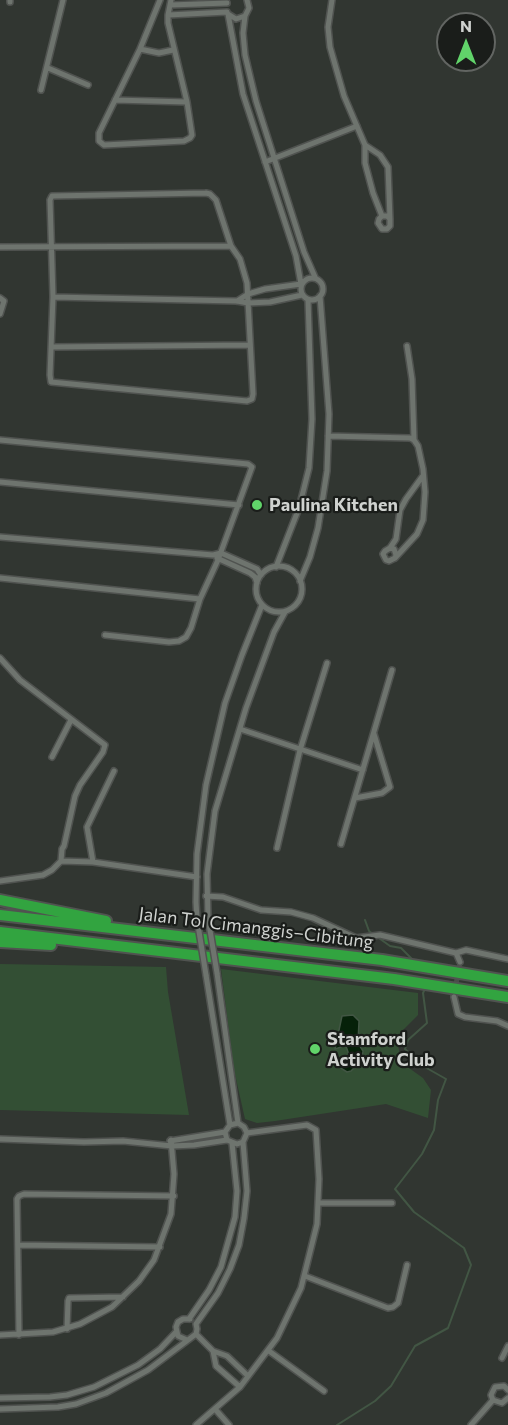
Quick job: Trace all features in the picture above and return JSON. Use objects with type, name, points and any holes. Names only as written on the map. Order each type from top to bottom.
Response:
[{"type":"highway","points":[[0,900],[192,937]]},
{"type":"highway","name":"Jalan Tol Cimanggis–Cibitung","points":[[0,915],[382,960],[508,981]]},
{"type":"highway","points":[[0,932],[171,952]]},
{"type":"highway","points":[[0,942],[171,952]]},
{"type":"highway","name":"Jalan Tol Cimanggis–Cibitung","points":[[171,952],[394,979],[508,997]]},
{"type":"street","points":[[41,90],[63,0]]},
{"type":"street","points":[[160,0],[140,49],[99,133],[99,141],[104,145],[188,140],[190,138],[192,131],[187,102],[173,50],[168,15],[171,3],[228,2],[241,87],[296,256],[302,295],[308,300],[312,419],[309,468],[299,508],[276,567]]},
{"type":"street","points":[[238,1123],[206,896],[213,820],[263,661],[285,612],[300,598],[300,581],[310,557],[322,509],[327,471],[329,414],[320,296],[323,286],[315,277],[304,252],[255,101],[247,68],[243,33],[245,16],[249,8],[246,0]]},
{"type":"street","points":[[332,0],[328,27],[330,48],[344,96],[365,145],[367,173],[382,216]]},
{"type":"street","points":[[168,15],[228,13],[236,19],[245,16]]},
{"type":"street","points":[[140,49],[159,53],[173,50]]},
{"type":"street","points":[[48,68],[88,85]]},
{"type":"street","points":[[115,100],[187,102]]},
{"type":"street","points":[[266,162],[357,126]]},
{"type":"street","points":[[365,145],[380,155],[388,167],[389,228],[382,229],[378,223],[382,216]]},
{"type":"street","points":[[210,194],[216,200],[231,246],[242,266],[248,294],[252,399],[247,401],[54,383],[50,378],[52,246],[50,200],[55,195],[210,194]]},
{"type":"street","points":[[378,206],[389,203]]},
{"type":"street","points":[[382,216],[390,219]]},
{"type":"street","points":[[0,247],[231,246]]},
{"type":"street","points":[[237,301],[248,294],[301,284],[308,278],[315,277]]},
{"type":"street","points":[[53,297],[248,303],[270,302],[302,295]]},
{"type":"street","points":[[308,300],[320,296]]},
{"type":"street","points":[[0,298],[4,303],[0,314]]},
{"type":"street","points":[[51,347],[249,345]]},
{"type":"street","points":[[406,346],[413,388],[414,440],[418,446],[423,469],[425,500],[423,520],[417,534],[395,558],[389,561],[384,557],[385,551],[396,539],[400,510],[422,477]]},
{"type":"street","points":[[328,436],[410,438],[414,440]]},
{"type":"street","points":[[0,440],[248,464],[252,467],[253,470],[218,560],[200,599],[189,633],[179,641],[162,642],[105,635]]},
{"type":"street","points":[[0,482],[239,505]]},
{"type":"street","points":[[0,537],[213,555],[220,553],[257,569],[261,575]]},
{"type":"street","points":[[396,539],[406,546]]},
{"type":"street","points":[[390,548],[396,552],[395,558]]},
{"type":"street","points":[[213,555],[218,560],[250,573],[255,577],[257,598],[262,605],[274,612],[285,612]]},
{"type":"street","points":[[257,584],[261,575],[276,567],[291,570],[300,581]]},
{"type":"street","points":[[0,578],[200,599]]},
{"type":"street","points":[[230,1125],[198,919],[197,877],[201,819],[220,719],[262,605]]},
{"type":"street","points":[[0,658],[20,680],[103,743],[105,747],[77,790],[61,861],[43,875],[0,880]]},
{"type":"street","points":[[277,848],[300,750],[327,663]]},
{"type":"street","points":[[341,844],[392,670]]},
{"type":"street","points":[[52,757],[71,720]]},
{"type":"street","points":[[240,729],[363,770]]},
{"type":"street","points":[[355,798],[382,793],[390,787],[374,733]]},
{"type":"street","points":[[93,862],[87,827],[114,771]]},
{"type":"street","points":[[61,861],[93,862],[197,877]]},
{"type":"street","points":[[206,896],[223,897],[261,910],[302,915],[328,924],[356,938],[374,935],[456,953],[466,950],[508,959]]},
{"type":"street","points":[[456,953],[460,962]]},
{"type":"street","points":[[454,998],[458,1014],[508,1026]]},
{"type":"street","points":[[0,1138],[159,1144],[225,1132],[230,1125],[238,1123],[247,1133]]},
{"type":"street","points":[[196,1425],[240,1387],[269,1351],[289,1317],[305,1276],[317,1224],[318,1133],[307,1125],[247,1133]]},
{"type":"street","points":[[0,1398],[50,1397],[67,1395],[94,1387],[138,1365],[176,1332],[178,1322],[189,1319],[209,1290],[221,1267],[235,1217],[237,1191],[229,1142],[225,1132]]},
{"type":"street","points":[[247,1133],[243,1142],[247,1191],[239,1245],[218,1293],[196,1324],[196,1334],[213,1351],[227,1356],[248,1376]]},
{"type":"street","points":[[171,1143],[194,1145],[243,1142]]},
{"type":"street","points":[[0,1335],[67,1329],[102,1314],[123,1297],[146,1273],[169,1224],[174,1196],[171,1143]]},
{"type":"street","points":[[19,1335],[17,1200],[21,1194],[174,1196]]},
{"type":"street","points":[[319,1203],[392,1203]]},
{"type":"street","points":[[18,1245],[160,1246]]},
{"type":"street","points":[[305,1276],[388,1308],[398,1303],[407,1265]]},
{"type":"street","points":[[67,1329],[69,1298],[123,1297]]},
{"type":"street","points":[[189,1319],[196,1324]]},
{"type":"street","points":[[176,1332],[186,1340]]},
{"type":"street","points":[[0,1409],[58,1407],[91,1399],[134,1378],[165,1359],[196,1334]]},
{"type":"street","points":[[502,1358],[508,1347]]},
{"type":"street","points":[[213,1351],[216,1366],[240,1387]]},
{"type":"street","points":[[269,1351],[324,1390]]},
{"type":"street","points":[[508,1390],[504,1386],[495,1387],[491,1395],[494,1401],[502,1403],[508,1399]]},
{"type":"street","points":[[471,1425],[494,1401]]},
{"type":"street","points":[[215,1409],[229,1425]]},
{"type":"shaded area","points":[[0,964],[166,967],[168,992],[189,1115],[0,1110]]},
{"type":"shaded area","name":"Stamford Activity Club","points":[[221,969],[418,993],[418,1015],[403,1030],[398,1046],[402,1063],[423,1078],[431,1090],[428,1118],[386,1104],[257,1123],[245,1119],[234,1070]]},
{"type":"shaded area","points":[[353,1015],[359,1021],[358,1043],[363,1051],[362,1060],[347,1072],[339,1067],[342,1057],[349,1055],[343,1037],[339,1040],[341,1047],[335,1049],[342,1016]]},
{"type":"waterway","points":[[365,920],[369,931],[390,946],[401,948],[413,960]]},
{"type":"waterway","points":[[337,1425],[375,1401],[391,1386],[415,1346],[448,1328],[471,1265],[464,1248],[414,1212],[395,1189],[422,1154],[434,1130],[438,1100],[446,1079],[423,1066],[405,1049],[408,1040],[427,1023],[423,993],[425,989]]},
{"type":"tunnel","points":[[455,990],[460,962]]},
{"type":"place","name":"Paulina Kitchen","points":[[257,505]]},
{"type":"place","name":"Stamford Activity Club","points":[[315,1049]]}]
